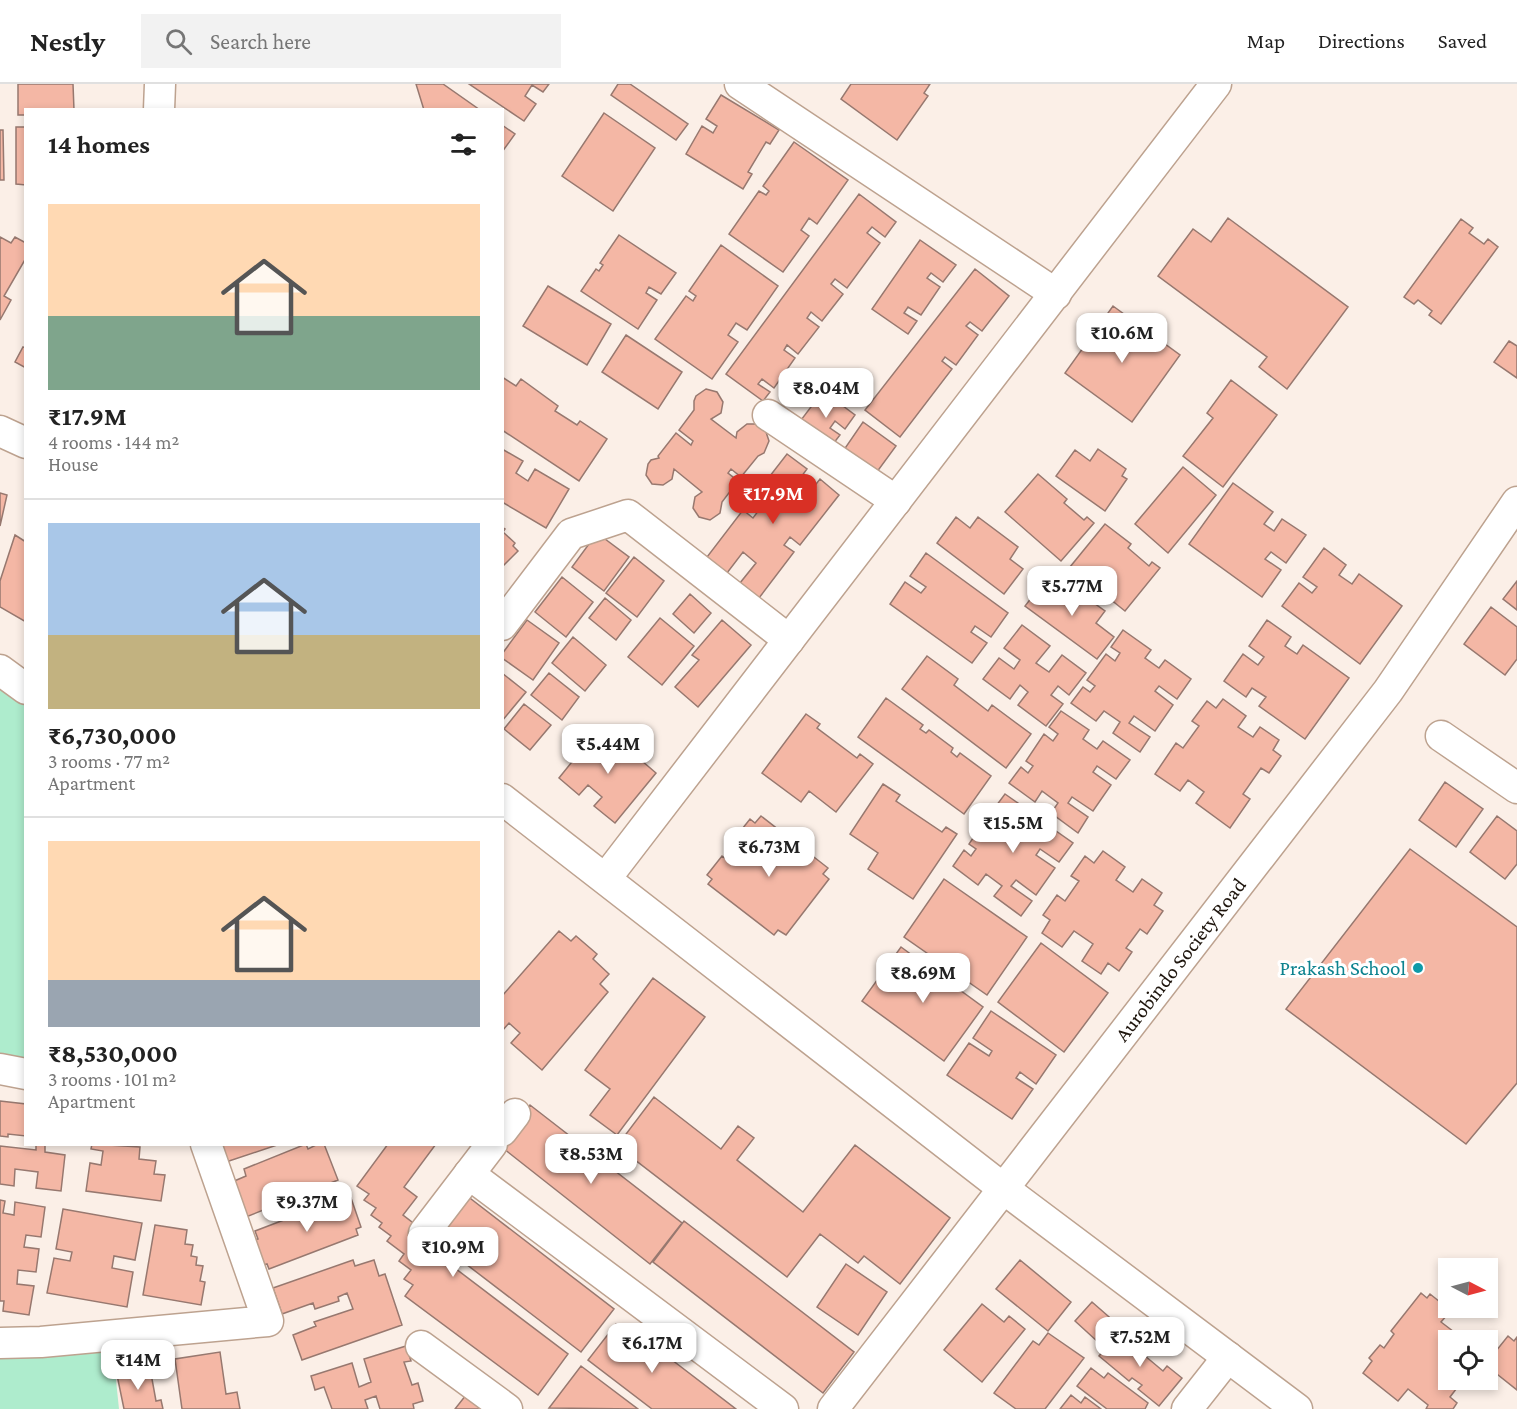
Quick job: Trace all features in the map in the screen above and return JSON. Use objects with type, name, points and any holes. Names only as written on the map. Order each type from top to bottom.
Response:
[{"type":"street","points":[[159,108],[160,84]]},
{"type":"street","points":[[740,84],[1056,294]]},
{"type":"street","points":[[606,878],[1216,84]]},
{"type":"street","points":[[768,415],[896,501]]},
{"type":"street","points":[[0,431],[24,443]]},
{"type":"street","name":"Aurobindo Society Road","points":[[833,1409],[1388,691],[1517,502]]},
{"type":"street","points":[[504,622],[571,534],[628,515],[789,640]]},
{"type":"street","points":[[0,670],[24,688]]},
{"type":"street","points":[[1441,736],[1517,788]]},
{"type":"street","points":[[504,801],[1004,1189],[1297,1409]]},
{"type":"street","points":[[0,1070],[24,1074]]},
{"type":"street","points":[[0,1343],[41,1342],[268,1321],[207,1146]]},
{"type":"street","points":[[424,1233],[490,1146]]},
{"type":"street","points":[[469,1174],[783,1409]]},
{"type":"street","points":[[421,1346],[507,1409]]},
{"type":"street","points":[[1187,1409],[1228,1357]]},
{"type":"green space","points":[[0,683],[24,701],[24,1065],[0,1060]]},
{"type":"green space","points":[[112,1342],[119,1409],[0,1409],[0,1355]]},
{"type":"building","points":[[18,84],[73,84],[74,108],[24,108],[24,115],[18,115]]},
{"type":"building","points":[[416,84],[443,84],[477,108],[423,108]]},
{"type":"building","points":[[469,84],[549,84],[543,92],[532,85],[525,96],[536,104],[524,121]]},
{"type":"building","points":[[618,84],[630,84],[688,124],[676,140],[611,95]]},
{"type":"building","points":[[851,84],[930,84],[924,93],[928,96],[897,140],[841,99]]},
{"type":"building","points":[[721,95],[779,130],[770,144],[766,142],[748,172],[752,174],[743,189],[686,154],[702,126],[713,133],[717,126],[706,119]]},
{"type":"building","points":[[604,113],[655,148],[613,211],[562,176]]},
{"type":"building","points":[[504,126],[515,134],[504,149]]},
{"type":"building","points":[[16,127],[24,127],[24,185],[16,184]]},
{"type":"building","points":[[0,130],[3,130],[4,180],[0,180]]},
{"type":"building","points":[[794,142],[848,180],[817,224],[809,218],[801,230],[809,236],[783,272],[729,234],[759,191],[766,195],[769,191],[763,186]]},
{"type":"building","points":[[859,194],[896,222],[885,237],[872,227],[867,233],[880,243],[847,288],[835,279],[831,284],[843,294],[822,321],[811,312],[807,318],[819,327],[798,354],[787,345],[784,350],[795,358],[774,388],[762,379],[758,384],[770,392],[763,401],[726,374]]},
{"type":"building","points":[[1228,218],[1348,307],[1287,389],[1259,367],[1267,357],[1158,276],[1193,229],[1211,242]]},
{"type":"building","points":[[1461,219],[1473,228],[1469,233],[1484,244],[1488,239],[1498,247],[1441,324],[1429,315],[1432,311],[1418,300],[1414,304],[1404,297]]},
{"type":"building","points":[[619,235],[676,273],[661,294],[649,287],[646,293],[657,300],[638,329],[581,291],[596,269],[599,271],[603,265],[600,263]]},
{"type":"building","points":[[0,237],[11,243],[15,237],[24,242],[24,261],[4,296],[11,300],[0,320]]},
{"type":"building","points":[[920,240],[956,265],[943,282],[931,273],[927,278],[940,287],[921,315],[908,307],[904,313],[917,321],[908,334],[872,309]]},
{"type":"building","points":[[721,245],[778,286],[747,330],[736,323],[728,335],[738,342],[712,379],[655,339],[686,296],[693,301],[696,296],[689,291]]},
{"type":"building","points":[[975,269],[1009,296],[982,331],[970,322],[966,326],[978,335],[956,365],[945,357],[942,361],[952,369],[900,437],[865,410]]},
{"type":"building","points":[[548,286],[611,324],[587,365],[523,326]]},
{"type":"building","points":[[1113,306],[1180,355],[1132,422],[1065,373]]},
{"type":"building","points":[[626,335],[682,372],[658,409],[602,372]]},
{"type":"building","points":[[1509,341],[1517,346],[1517,378],[1494,362]]},
{"type":"building","points":[[23,347],[24,347],[24,367],[15,362]]},
{"type":"building","points":[[504,378],[516,386],[521,379],[558,406],[555,411],[577,425],[580,421],[607,439],[579,481],[504,431]]},
{"type":"building","points":[[1231,380],[1277,415],[1223,487],[1183,456],[1213,418],[1207,413]]},
{"type":"building","points":[[706,389],[717,392],[723,402],[721,413],[711,419],[736,438],[737,432],[747,424],[760,424],[765,429],[769,441],[764,453],[758,456],[741,477],[731,469],[728,473],[738,481],[722,502],[720,513],[710,520],[699,517],[693,508],[695,497],[702,492],[674,469],[672,479],[663,485],[652,484],[646,475],[648,464],[651,460],[659,458],[658,456],[676,433],[691,445],[693,441],[679,430],[694,410],[696,396]]},
{"type":"building","points":[[823,391],[855,415],[845,429],[835,421],[830,428],[840,435],[830,448],[798,424]]},
{"type":"building","points":[[863,422],[896,446],[871,480],[839,457]]},
{"type":"building","points":[[1098,449],[1126,469],[1122,476],[1127,479],[1105,511],[1056,476],[1075,450],[1090,461]]},
{"type":"building","points":[[504,450],[523,461],[516,473],[528,481],[535,469],[569,489],[546,528],[504,503]]},
{"type":"building","points":[[787,454],[807,469],[793,488],[805,498],[820,479],[839,495],[800,545],[790,537],[784,545],[794,552],[759,598],[740,583],[756,563],[743,552],[727,573],[707,557],[743,510],[753,518],[759,510],[749,503]]},
{"type":"building","points":[[1183,467],[1216,495],[1168,553],[1135,524]]},
{"type":"building","points":[[1038,474],[1067,499],[1064,503],[1084,520],[1087,517],[1094,523],[1061,561],[1005,512]]},
{"type":"building","points":[[1233,483],[1273,512],[1264,524],[1274,531],[1282,519],[1306,535],[1286,563],[1271,552],[1265,559],[1281,570],[1262,597],[1189,544]]},
{"type":"building","points":[[0,493],[7,495],[0,526]]},
{"type":"building","points":[[956,517],[970,528],[978,517],[1018,547],[1010,559],[1023,569],[1004,594],[937,543]]},
{"type":"building","points":[[1105,524],[1131,544],[1128,548],[1149,566],[1152,562],[1160,568],[1125,611],[1070,567]]},
{"type":"building","points":[[504,533],[515,543],[513,546],[518,551],[504,565]]},
{"type":"building","points":[[597,533],[629,557],[604,591],[572,567]]},
{"type":"building","points":[[15,535],[24,541],[24,621],[0,607],[0,581]]},
{"type":"building","points":[[1324,548],[1346,565],[1339,575],[1352,584],[1359,574],[1402,606],[1360,664],[1282,606],[1299,583],[1312,593],[1317,587],[1303,577]]},
{"type":"building","points":[[926,553],[1008,613],[991,637],[975,626],[971,632],[987,643],[972,663],[890,604],[905,582],[921,593],[926,587],[910,576]]},
{"type":"building","points":[[634,557],[664,581],[637,617],[606,593]]},
{"type":"building","points":[[562,577],[593,602],[566,637],[535,612]]},
{"type":"building","points":[[1063,581],[1105,611],[1096,623],[1114,637],[1097,659],[1025,606],[1042,584],[1054,593]]},
{"type":"building","points":[[1517,581],[1517,610],[1503,599]]},
{"type":"building","points":[[690,594],[711,613],[694,633],[673,614]]},
{"type":"building","points":[[605,598],[631,620],[616,640],[589,618]]},
{"type":"building","points":[[1491,607],[1517,627],[1517,659],[1505,675],[1464,644]]},
{"type":"building","points":[[660,618],[694,646],[662,685],[628,657]]},
{"type":"building","points":[[527,620],[559,643],[533,680],[504,659],[504,651]]},
{"type":"building","points":[[722,620],[751,645],[698,707],[675,687],[699,660],[692,655]]},
{"type":"building","points":[[1267,620],[1291,637],[1285,646],[1297,654],[1303,645],[1349,678],[1305,739],[1259,706],[1266,697],[1252,688],[1246,697],[1224,681],[1243,654],[1258,665],[1264,657],[1249,646]]},
{"type":"building","points":[[1022,625],[1050,646],[1036,663],[1049,672],[1062,655],[1086,673],[1069,695],[1058,686],[1051,695],[1063,704],[1046,726],[1018,705],[1028,692],[1020,685],[1010,699],[983,679],[999,658],[1014,669],[1020,660],[1004,648]]},
{"type":"building","points":[[1123,630],[1151,650],[1145,658],[1159,668],[1165,660],[1191,679],[1177,699],[1159,686],[1155,691],[1173,705],[1155,731],[1134,716],[1129,723],[1150,737],[1140,752],[1113,733],[1120,722],[1104,711],[1096,721],[1071,703],[1083,687],[1090,692],[1095,686],[1087,680],[1106,654],[1115,661],[1120,653],[1111,647]]},
{"type":"building","points":[[573,637],[606,665],[585,691],[552,663]]},
{"type":"building","points":[[927,656],[958,679],[954,685],[988,711],[992,705],[1031,734],[1006,768],[902,689]]},
{"type":"building","points":[[549,673],[579,697],[562,720],[531,695]]},
{"type":"building","points":[[504,675],[526,692],[504,719]]},
{"type":"building","points":[[886,698],[923,725],[920,729],[926,733],[929,730],[953,748],[951,752],[957,757],[960,753],[991,776],[964,814],[858,737]]},
{"type":"building","points":[[1223,699],[1246,716],[1238,727],[1253,737],[1260,727],[1279,740],[1273,750],[1281,756],[1269,773],[1261,768],[1243,794],[1250,799],[1230,828],[1196,803],[1204,792],[1188,780],[1180,791],[1155,774],[1176,743],[1183,748],[1199,726],[1192,721],[1207,701],[1216,708]]},
{"type":"building","points":[[524,704],[551,725],[530,750],[504,729]]},
{"type":"building","points":[[1061,711],[1089,730],[1083,739],[1097,749],[1103,741],[1130,760],[1116,779],[1097,766],[1093,772],[1111,785],[1093,811],[1072,797],[1068,803],[1088,817],[1078,833],[1051,813],[1058,803],[1042,791],[1035,802],[1009,783],[1021,767],[1028,773],[1033,766],[1026,761],[1044,734],[1053,741],[1058,734],[1049,727]]},
{"type":"building","points":[[806,714],[820,724],[817,728],[857,758],[860,754],[873,764],[836,812],[809,791],[801,802],[762,773]]},
{"type":"building","points":[[600,727],[619,743],[614,748],[630,761],[635,755],[656,773],[615,823],[594,806],[602,797],[588,785],[579,795],[559,778]]},
{"type":"building","points":[[1445,782],[1483,809],[1456,847],[1419,820]]},
{"type":"building","points":[[883,784],[900,795],[896,801],[942,832],[946,827],[957,834],[913,899],[868,869],[878,853],[850,834]]},
{"type":"building","points":[[1005,794],[1032,813],[1026,822],[1040,832],[1046,824],[1073,843],[1059,862],[1040,849],[1036,855],[1055,868],[1036,895],[1016,880],[1011,886],[1032,901],[1021,916],[994,896],[1002,886],[986,874],[978,885],[953,866],[964,850],[971,856],[976,849],[969,844],[987,817],[997,824],[1002,817],[993,810]]},
{"type":"building","points":[[761,816],[793,841],[788,848],[804,862],[810,854],[828,868],[823,874],[829,879],[786,935],[778,930],[774,935],[708,884],[712,879],[707,875],[722,856],[731,863],[744,846],[735,838],[750,819],[755,823]]},
{"type":"building","points":[[1497,816],[1517,831],[1517,864],[1505,879],[1470,852]]},
{"type":"building","name":"Prakash School","points":[[1410,849],[1517,927],[1517,1083],[1466,1144],[1286,1009]]},
{"type":"building","points":[[1103,851],[1125,867],[1116,880],[1133,892],[1142,879],[1162,893],[1154,905],[1163,911],[1147,934],[1140,929],[1126,948],[1132,952],[1119,971],[1108,963],[1101,974],[1082,961],[1093,944],[1074,931],[1062,947],[1042,933],[1050,920],[1043,915],[1057,895],[1065,901],[1079,881],[1071,876],[1085,856],[1094,863]]},
{"type":"building","points":[[944,879],[1027,937],[987,995],[904,937]]},
{"type":"building","points":[[559,931],[571,941],[576,936],[597,954],[593,959],[609,974],[600,984],[608,992],[542,1070],[511,1043],[520,1033],[509,1023],[504,1029],[504,994]]},
{"type":"building","points":[[1041,943],[1108,993],[1064,1052],[998,1002]]},
{"type":"building","points":[[901,947],[983,1007],[944,1061],[862,1001]]},
{"type":"building","points":[[653,978],[705,1017],[617,1135],[590,1115],[610,1089],[585,1070]]},
{"type":"building","points":[[991,1011],[1056,1055],[1036,1084],[1020,1072],[1016,1078],[1033,1089],[1012,1119],[947,1075],[969,1043],[989,1056],[992,1051],[973,1038]]},
{"type":"building","points":[[654,1097],[721,1149],[738,1126],[754,1138],[737,1160],[803,1212],[855,1145],[950,1218],[900,1284],[864,1256],[858,1263],[820,1234],[787,1277],[617,1146]]},
{"type":"building","points":[[0,1101],[24,1104],[24,1136],[8,1134],[8,1137],[0,1136]]},
{"type":"building","points":[[530,1105],[682,1223],[650,1264],[500,1146],[504,1146],[504,1139]]},
{"type":"building","points":[[0,1146],[36,1150],[36,1146],[45,1146],[45,1152],[65,1155],[61,1191],[36,1188],[38,1172],[15,1169],[14,1186],[0,1184]]},
{"type":"building","points":[[92,1146],[140,1147],[139,1159],[156,1161],[154,1174],[165,1175],[161,1201],[86,1191],[90,1163],[101,1165],[103,1151],[91,1149]]},
{"type":"building","points":[[218,1146],[274,1146],[223,1163]]},
{"type":"building","points":[[301,1146],[307,1146],[308,1149],[314,1146],[325,1146],[338,1180],[246,1217],[232,1182],[246,1176],[244,1169]]},
{"type":"building","points":[[387,1146],[435,1146],[404,1187],[417,1197],[403,1215],[421,1229],[419,1232],[439,1247],[435,1253],[568,1354],[538,1395],[405,1296],[413,1285],[404,1279],[411,1270],[399,1261],[404,1254],[387,1241],[391,1236],[379,1227],[382,1223],[371,1215],[376,1208],[364,1200],[369,1194],[357,1186]]},
{"type":"building","points":[[462,1192],[614,1309],[581,1352],[445,1248],[452,1239],[436,1227]]},
{"type":"building","points":[[344,1197],[345,1200],[351,1198],[361,1227],[356,1229],[358,1235],[269,1269],[267,1264],[263,1265],[254,1240],[258,1239],[255,1231]]},
{"type":"building","points":[[0,1200],[5,1201],[3,1213],[14,1215],[15,1202],[45,1207],[41,1237],[26,1235],[24,1247],[39,1249],[36,1272],[18,1270],[17,1284],[34,1286],[29,1315],[3,1311],[4,1301],[0,1301]]},
{"type":"building","points":[[63,1209],[142,1223],[135,1260],[114,1256],[112,1268],[133,1272],[127,1307],[47,1293],[54,1258],[70,1261],[72,1252],[56,1249]]},
{"type":"building","points":[[684,1221],[854,1352],[823,1393],[653,1262]]},
{"type":"building","points":[[155,1225],[187,1230],[185,1244],[193,1245],[191,1256],[197,1257],[196,1265],[203,1266],[200,1281],[205,1282],[201,1305],[143,1295]]},
{"type":"building","points":[[353,1260],[355,1266],[374,1260],[379,1276],[385,1274],[402,1325],[302,1360],[293,1335],[316,1326],[314,1322],[353,1309],[347,1293],[338,1297],[339,1301],[315,1309],[313,1303],[282,1314],[273,1288]]},
{"type":"building","points":[[1020,1260],[1071,1302],[1048,1331],[996,1289]]},
{"type":"building","points":[[846,1264],[887,1292],[858,1335],[817,1307]]},
{"type":"building","points":[[1421,1293],[1427,1298],[1430,1294],[1438,1300],[1438,1318],[1444,1318],[1441,1322],[1452,1330],[1438,1330],[1438,1390],[1455,1390],[1450,1397],[1457,1403],[1453,1409],[1426,1409],[1428,1405],[1408,1389],[1398,1401],[1363,1373],[1372,1361],[1369,1358],[1380,1345],[1384,1348],[1394,1334],[1391,1331]]},
{"type":"building","points":[[1092,1302],[1116,1323],[1098,1342],[1075,1321]]},
{"type":"building","points":[[982,1304],[1004,1322],[1009,1316],[1025,1329],[982,1382],[944,1350]]},
{"type":"building","points":[[616,1324],[626,1332],[629,1327],[736,1409],[652,1409],[588,1360]]},
{"type":"building","points":[[1122,1329],[1136,1340],[1132,1345],[1163,1371],[1167,1366],[1182,1378],[1159,1406],[1138,1389],[1142,1385],[1132,1378],[1129,1381],[1099,1356]]},
{"type":"building","points":[[1048,1333],[1084,1358],[1045,1409],[1016,1409],[994,1393],[1033,1341],[1039,1345]]},
{"type":"building","points":[[1508,1336],[1514,1341],[1517,1337],[1517,1390],[1498,1375],[1498,1348]]},
{"type":"building","points":[[406,1346],[411,1361],[404,1362],[412,1385],[418,1383],[423,1401],[413,1404],[414,1409],[380,1409],[376,1396],[365,1400],[368,1409],[332,1409],[324,1387],[315,1390],[311,1376],[352,1363],[359,1387],[371,1382],[364,1359]]},
{"type":"building","points":[[220,1352],[226,1394],[237,1392],[240,1409],[182,1409],[175,1359]]},
{"type":"building","points":[[581,1366],[638,1409],[549,1408]]},
{"type":"building","points":[[150,1368],[156,1401],[161,1400],[163,1409],[124,1409],[117,1375]]},
{"type":"building","points":[[1091,1368],[1104,1378],[1108,1373],[1148,1403],[1145,1409],[1107,1409],[1077,1386]]},
{"type":"building","points":[[466,1395],[485,1409],[455,1409]]},
{"type":"building","points":[[1071,1395],[1081,1403],[1085,1397],[1101,1409],[1060,1409]]},
{"type":"place","name":"Prakash School","points":[[1418,968]]}]
